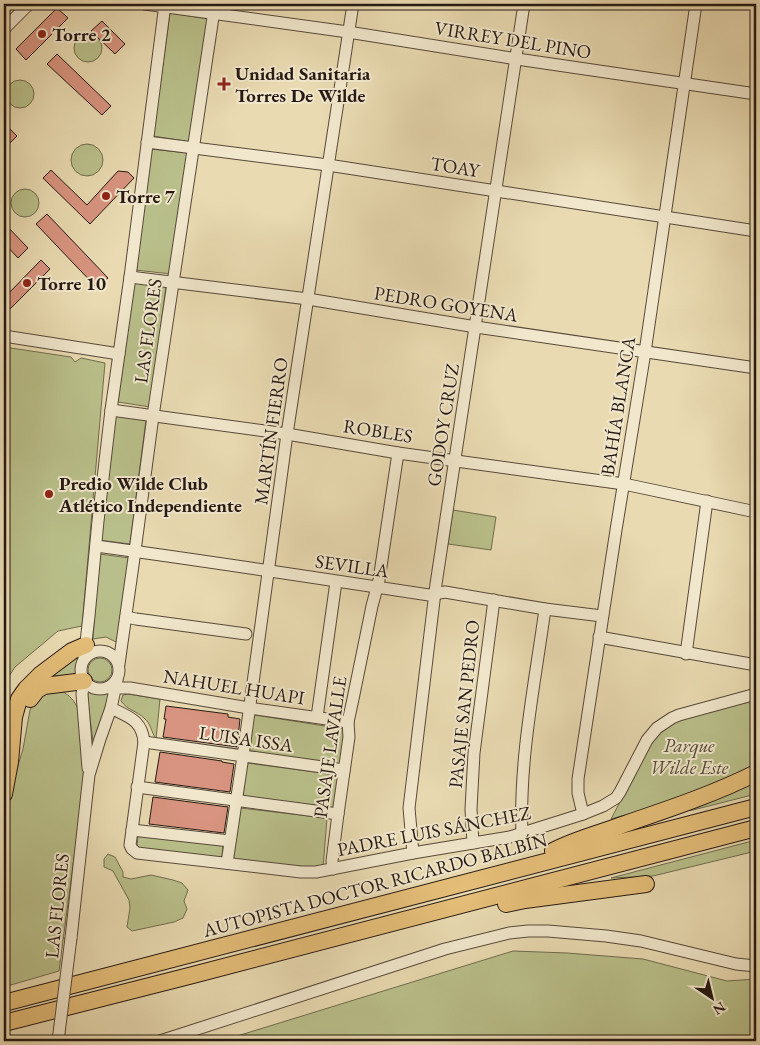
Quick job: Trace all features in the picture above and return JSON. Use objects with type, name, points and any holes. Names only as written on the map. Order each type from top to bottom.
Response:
[{"type":"highway","points":[[10,762],[14,717],[22,694],[40,675],[72,651],[85,652]]},
{"type":"highway","points":[[4,794],[10,762],[26,704],[40,688],[48,685],[84,681]]},
{"type":"highway","points":[[524,866],[566,844],[645,818],[723,788],[756,773]]},
{"type":"highway","name":"AUTOPISTA DOCTOR RICARDO BALBÍN","points":[[4,1002],[756,807]]},
{"type":"highway","points":[[4,1023],[756,828]]},
{"type":"highway","points":[[413,918],[449,916],[525,900],[646,884]]},
{"type":"street","points":[[4,28],[29,4]]},
{"type":"street","name":"VIRREY DEL PINO","points":[[145,4],[215,8],[516,59],[756,94]]},
{"type":"street","name":"MARTÍN FIERRO","points":[[227,863],[268,570],[352,4]]},
{"type":"street","name":"GODOY CRUZ","points":[[413,853],[408,808],[435,594],[524,4]]},
{"type":"street","name":"BAHÍA BLANCA","points":[[583,814],[578,793],[578,779],[696,4]]},
{"type":"street","name":"LAS FLORES","points":[[85,652],[111,410],[165,5]]},
{"type":"street","name":"LAS FLORES","points":[[119,664],[136,552],[153,416],[215,8]]},
{"type":"street","name":"TOAY","points":[[147,142],[328,165],[756,231]]},
{"type":"street","name":"PEDRO GOYENA","points":[[130,277],[308,299],[476,327],[756,368]]},
{"type":"street","points":[[4,336],[119,354]]},
{"type":"street","name":"ROBLES","points":[[111,410],[288,434],[398,452],[624,484],[756,512]]},
{"type":"street","name":"PASAJE LAVALLE","points":[[333,869],[332,861],[349,737],[348,722],[379,580],[398,452]]},
{"type":"street","points":[[686,654],[706,501]]},
{"type":"street","name":"SEVILLA","points":[[96,546],[429,595],[445,592],[546,609],[602,616]]},
{"type":"street","points":[[317,718],[336,582]]},
{"type":"street","name":"PASAJE SAN PEDRO","points":[[473,843],[474,753],[494,600]]},
{"type":"street","points":[[522,834],[522,782],[546,609]]},
{"type":"street","points":[[126,617],[246,634]]},
{"type":"street","points":[[599,637],[756,666]]},
{"type":"street","points":[[102,651],[113,655],[119,664],[120,670],[114,685],[104,689],[93,688],[84,681],[81,665],[85,652],[102,651]]},
{"type":"street","name":"LAS FLORES","points":[[84,681],[82,694],[89,775]]},
{"type":"street","name":"LAS FLORES","points":[[58,1041],[89,775],[111,708],[114,685]]},
{"type":"street","name":"NAHUEL HUAPI","points":[[114,685],[249,708],[348,722]]},
{"type":"street","name":"PADRE LUIS SÁNCHEZ","points":[[132,830],[130,845],[138,853],[308,873],[323,872],[413,853],[499,840],[604,806],[616,798],[647,740],[664,722],[679,714],[756,694]]},
{"type":"street","points":[[111,708],[130,718],[140,726],[143,735],[144,742],[132,830],[230,841]]},
{"type":"street","name":"LUISA ISSA","points":[[144,742],[344,770]]},
{"type":"street","points":[[138,787],[338,814]]},
{"type":"street","points":[[160,1041],[446,949],[528,931],[598,935],[641,941],[736,964],[756,966]]},
{"type":"green space","points":[[170,13],[209,19],[191,142],[153,136]]},
{"type":"green space","points":[[88,34],[98,38],[102,48],[98,58],[88,62],[78,58],[74,48],[78,38]]},
{"type":"green space","points":[[20,80],[30,84],[34,94],[30,104],[20,108],[10,104],[6,94],[10,84]]},
{"type":"green space","points":[[87,144],[98,149],[103,160],[98,171],[87,176],[76,171],[71,160],[76,149]]},
{"type":"green space","points":[[150,149],[188,153],[172,274],[135,270]]},
{"type":"green space","points":[[25,189],[35,193],[39,203],[35,213],[25,217],[15,213],[11,203],[15,193]]},
{"type":"green space","points":[[134,283],[166,287],[150,407],[118,402]]},
{"type":"green space","name":"Predio Wilde Club Atlético Independiente","points":[[4,347],[71,357],[75,362],[81,358],[105,363],[82,626],[58,631],[15,667],[4,684]]},
{"type":"green space","points":[[115,416],[146,420],[130,544],[99,540]]},
{"type":"green space","points":[[453,510],[496,517],[491,550],[448,544]]},
{"type":"green space","points":[[99,554],[130,558],[118,643],[106,637],[93,639]]},
{"type":"green space","points":[[78,654],[76,676],[41,678]]},
{"type":"green space","points":[[100,658],[108,662],[112,670],[108,678],[100,682],[92,678],[88,670],[92,662]]},
{"type":"green space","points":[[91,690],[106,692],[109,697],[93,742],[87,693]]},
{"type":"green space","points":[[62,691],[72,698],[78,709],[84,761],[84,782],[59,971],[4,987],[4,811],[23,749],[30,710],[35,699],[40,693]]},
{"type":"green space","points":[[128,694],[160,699],[156,739],[146,720],[121,701],[123,695]]},
{"type":"green space","name":"Parque Wilde Este","points":[[756,700],[756,766],[675,801],[611,819],[655,735],[674,721]]},
{"type":"green space","points":[[255,715],[344,729],[341,763],[339,765],[250,753],[248,751],[251,717]]},
{"type":"green space","points":[[247,763],[338,775],[334,809],[243,796]]},
{"type":"green space","points":[[756,778],[756,794],[683,811]]},
{"type":"green space","points":[[240,808],[327,818],[323,868],[233,862]]},
{"type":"green space","points":[[140,834],[222,845],[222,856],[219,858],[139,849],[137,847]]},
{"type":"green space","points":[[756,840],[756,851],[653,876],[611,878]]},
{"type":"green space","points":[[108,854],[115,857],[123,872],[123,877],[131,879],[151,875],[182,883],[188,890],[184,901],[187,909],[183,918],[174,922],[132,931],[127,927],[130,908],[129,900],[113,871],[104,867],[104,859]]},
{"type":"green space","points":[[513,951],[643,959],[727,981],[756,979],[756,1041],[221,1041]]},
{"type":"building","name":"Torre 2","points":[[57,8],[68,18],[26,60],[16,49]]},
{"type":"building","points":[[102,21],[125,44],[115,54],[91,31]]},
{"type":"building","points":[[57,54],[111,106],[102,115],[47,64]]},
{"type":"building","points":[[4,123],[17,136],[7,146],[4,142]]},
{"type":"building","name":"Torre 7","points":[[51,170],[87,205],[118,171],[128,172],[134,178],[90,224],[43,178]]},
{"type":"building","points":[[47,214],[108,278],[97,288],[36,224]]},
{"type":"building","points":[[4,223],[28,248],[18,258],[4,243]]},
{"type":"building","name":"Torre 10","points":[[41,260],[50,269],[8,311],[4,307],[4,298]]},
{"type":"building","points":[[166,706],[228,714],[228,717],[240,719],[237,747],[163,737]]},
{"type":"building","points":[[160,752],[234,764],[230,792],[155,782]]},
{"type":"building","points":[[153,797],[228,807],[224,833],[149,824]]},
{"type":"place","name":"Torre 2","points":[[42,34]]},
{"type":"place","name":"Unidad Sanitaria Torres De Wilde","points":[[224,84]]},
{"type":"place","name":"Torre 7","points":[[106,196]]},
{"type":"place","name":"Torre 10","points":[[27,283]]},
{"type":"place","name":"Predio Wilde Club Atlético Independiente","points":[[49,494]]}]
